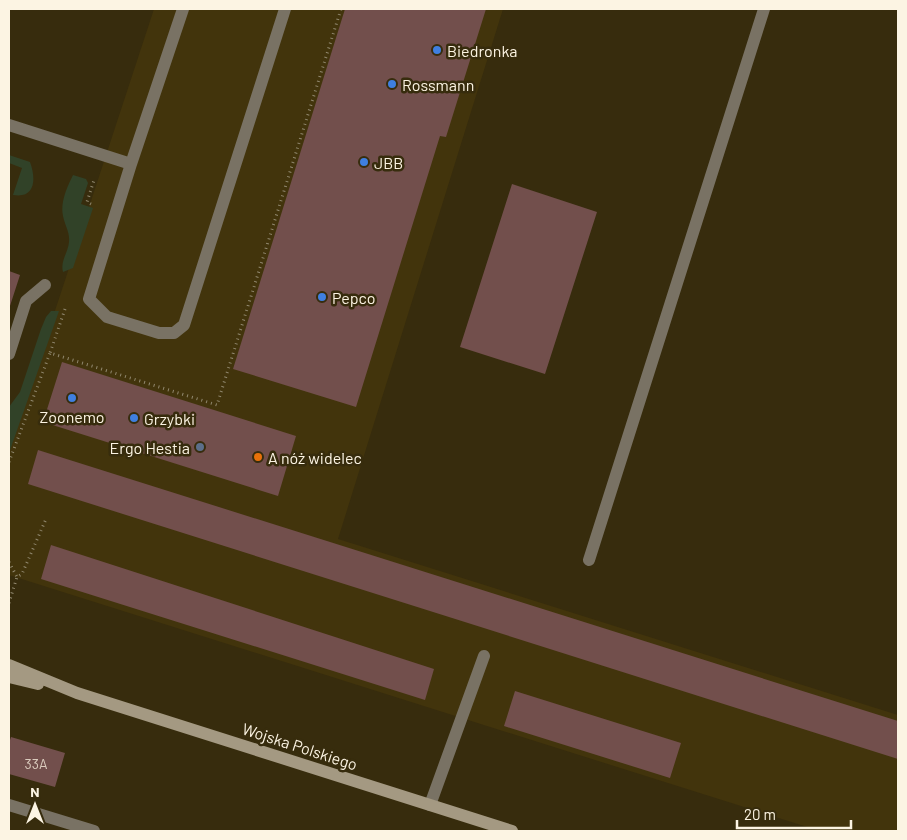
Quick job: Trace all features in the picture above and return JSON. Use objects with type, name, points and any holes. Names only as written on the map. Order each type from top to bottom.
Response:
[{"type":"main road","name":"Wojska Polskiego","points":[[9,666],[77,693],[512,831]]},
{"type":"main road","name":"Wojska Polskiego","points":[[9,677],[77,693]]},
{"type":"street","points":[[183,9],[88,299],[108,317],[159,334],[174,334],[184,325],[285,9]]},
{"type":"street","points":[[589,560],[764,9]]},
{"type":"street","points":[[9,125],[131,164]]},
{"type":"street","points":[[9,354],[26,301],[45,286]]},
{"type":"street","points":[[430,805],[484,656]]},
{"type":"street","points":[[9,805],[94,831]]},
{"type":"path","points":[[9,462],[50,353]]},
{"type":"path","points":[[9,603],[17,577],[22,574],[46,519]]},
{"type":"path","points":[[9,562],[17,577]]},
{"type":"shaded area","points":[[154,9],[503,9],[338,539],[898,715],[898,831],[820,831],[9,575],[9,451]]},
{"type":"green space","points":[[9,155],[30,162],[33,181],[30,191],[26,194],[13,195],[22,168],[9,163]]},
{"type":"green space","points":[[73,175],[86,179],[88,183],[81,204],[93,208],[73,268],[63,272],[62,268],[69,238],[62,206],[66,190]]},
{"type":"green space","points":[[51,311],[59,311],[9,453],[9,407],[20,392],[41,329]]},
{"type":"building","points":[[345,9],[486,9],[446,137],[440,136],[356,407],[233,369]]},
{"type":"building","points":[[512,184],[597,212],[545,374],[460,347]]},
{"type":"building","points":[[9,271],[20,275],[9,309]]},
{"type":"building","points":[[62,362],[296,436],[278,496],[43,422]]},
{"type":"building","points":[[38,450],[898,721],[898,759],[28,484]]},
{"type":"building","points":[[51,545],[434,669],[425,700],[41,579]]},
{"type":"building","points":[[515,691],[681,743],[670,778],[504,726]]},
{"type":"building","points":[[11,737],[65,753],[55,787],[9,774],[9,743]]},
{"type":"place","name":"Biedronka","points":[[437,50]]},
{"type":"place","name":"Rossmann","points":[[392,84]]},
{"type":"place","name":"JBB","points":[[364,162]]},
{"type":"place","name":"Pepco","points":[[322,297]]},
{"type":"place","name":"Zoonemo","points":[[72,398]]},
{"type":"place","name":"Grzybki","points":[[134,418]]},
{"type":"place","name":"Ergo Hestia","points":[[200,447]]},
{"type":"place","name":"A nóż widelec","points":[[258,457]]}]
